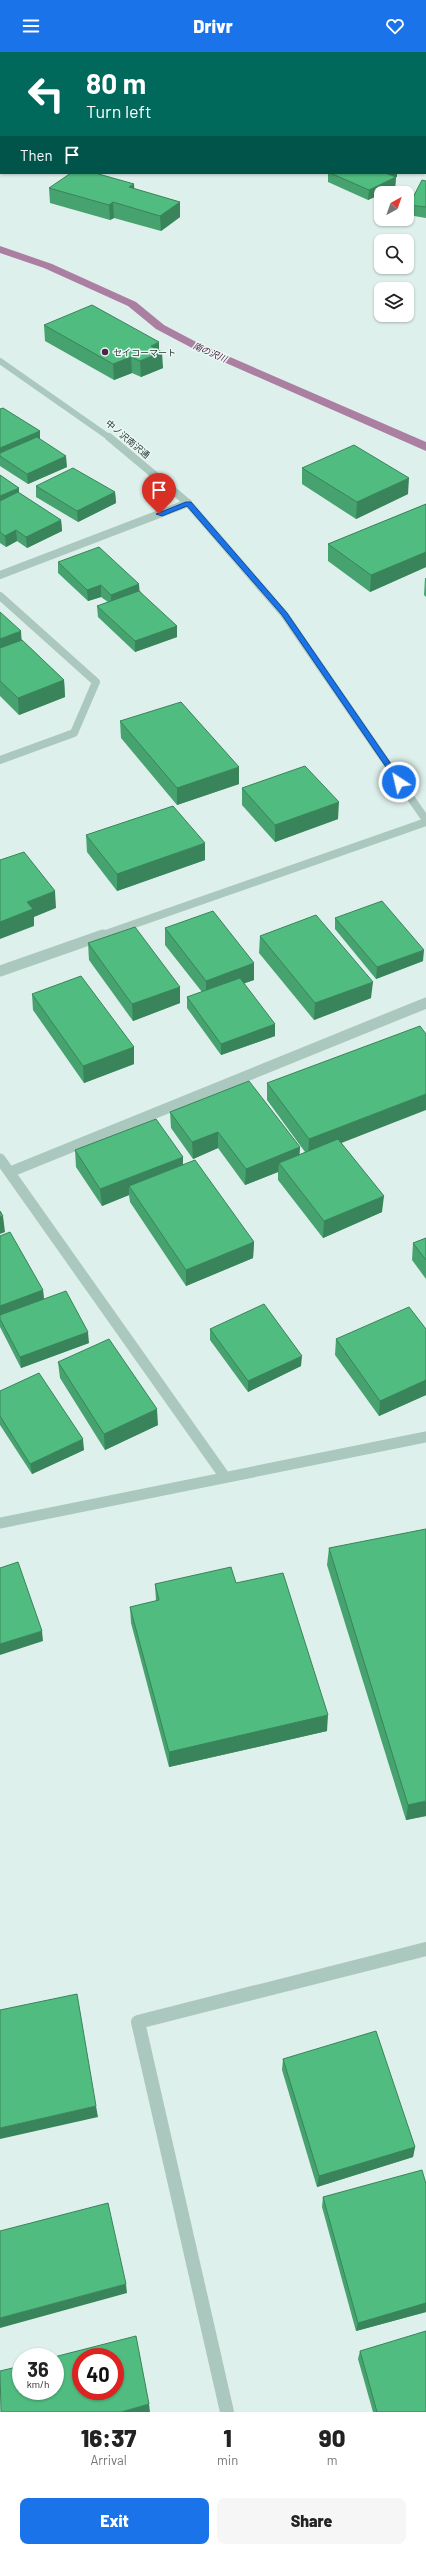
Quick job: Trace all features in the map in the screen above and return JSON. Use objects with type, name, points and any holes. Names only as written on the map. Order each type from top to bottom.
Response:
[{"type":"street","name":"中ノ沢南沢通","points":[[0,361],[98,427],[188,503],[284,614],[426,821]]},
{"type":"street","points":[[0,575],[188,503]]},
{"type":"street","points":[[0,596],[96,682],[74,734],[0,760]]},
{"type":"street","points":[[0,971],[426,821]]},
{"type":"street","points":[[10,1172],[426,1003]]},
{"type":"street","points":[[0,1158],[225,1477]]},
{"type":"street","points":[[0,1523],[426,1437]]},
{"type":"street","points":[[227,2412],[138,2022],[426,1949]]},
{"type":"building","points":[[70,174],[99,174],[134,184],[129,187],[180,202],[160,216],[113,202],[109,205],[49,188]]},
{"type":"building","points":[[332,174],[388,174],[396,177],[377,186],[374,186],[374,188],[369,190]]},
{"type":"building","points":[[422,180],[426,181],[426,207],[414,206],[414,195]]},
{"type":"building","points":[[92,305],[159,342],[151,346],[162,352],[140,361],[131,357],[113,364],[44,325]]},
{"type":"building","points":[[3,408],[40,431],[0,448],[0,409]]},
{"type":"building","points":[[37,437],[66,456],[27,474],[0,456],[0,453]]},
{"type":"building","points":[[354,445],[409,478],[357,502],[302,468]]},
{"type":"building","points":[[73,468],[115,492],[77,511],[36,486]]},
{"type":"building","points":[[0,475],[19,488],[0,496]]},
{"type":"building","points":[[18,492],[61,520],[26,537],[16,530],[5,536],[0,532],[0,501]]},
{"type":"building","points":[[426,504],[426,552],[371,575],[328,544]]},
{"type":"building","points":[[99,547],[139,584],[111,595],[101,585],[87,590],[58,562]]},
{"type":"building","points":[[139,591],[177,626],[135,641],[97,606]]},
{"type":"building","points":[[0,612],[21,631],[0,639]]},
{"type":"building","points":[[22,640],[64,680],[18,698],[0,681],[0,648]]},
{"type":"building","points":[[181,702],[239,767],[177,788],[120,721]]},
{"type":"building","points":[[305,766],[339,802],[275,825],[242,788]]},
{"type":"building","points":[[173,806],[205,843],[117,874],[86,835]]},
{"type":"building","points":[[24,852],[55,891],[27,902],[33,909],[0,922],[0,860]]},
{"type":"building","points":[[382,901],[424,950],[377,967],[335,918]]},
{"type":"building","points":[[213,911],[254,963],[206,981],[165,928]]},
{"type":"building","points":[[316,915],[373,982],[315,1003],[260,936]]},
{"type":"building","points":[[135,927],[180,987],[132,1004],[88,943]]},
{"type":"building","points":[[81,976],[134,1047],[83,1066],[32,994]]},
{"type":"building","points":[[240,978],[275,1024],[221,1044],[187,997]]},
{"type":"building","points":[[420,1026],[426,1034],[426,1094],[309,1139],[267,1083]]},
{"type":"building","points":[[249,1081],[300,1147],[246,1169],[218,1132],[192,1142],[170,1112]]},
{"type":"building","points":[[156,1119],[183,1157],[100,1189],[75,1150]]},
{"type":"building","points":[[338,1139],[384,1196],[324,1221],[279,1163]]},
{"type":"building","points":[[195,1160],[254,1242],[186,1270],[129,1186]]},
{"type":"building","points":[[10,1232],[43,1290],[0,1306],[0,1236]]},
{"type":"building","points":[[426,1238],[426,1260],[413,1243]]},
{"type":"building","points":[[66,1291],[88,1332],[20,1357],[0,1319],[0,1315]]},
{"type":"building","points":[[264,1304],[302,1356],[248,1381],[210,1329]]},
{"type":"building","points":[[409,1307],[426,1329],[426,1380],[380,1401],[336,1339]]},
{"type":"building","points":[[109,1339],[157,1409],[104,1434],[58,1362]]},
{"type":"building","points":[[39,1373],[83,1439],[30,1464],[0,1416],[0,1391]]},
{"type":"building","points":[[426,1529],[426,1801],[408,1805],[329,1548]]},
{"type":"building","points":[[18,1562],[42,1631],[0,1644],[0,1568]]},
{"type":"building","points":[[231,1567],[236,1583],[283,1573],[328,1715],[169,1752],[130,1607],[159,1600],[155,1584]]},
{"type":"building","points":[[77,1994],[96,2106],[0,2128],[0,2010]]},
{"type":"building","points":[[376,2031],[415,2147],[319,2176],[283,2059]]},
{"type":"building","points":[[422,2170],[426,2184],[426,2303],[358,2323],[323,2197]]},
{"type":"building","points":[[108,2203],[126,2284],[0,2318],[0,2231]]},
{"type":"building","points":[[426,2331],[426,2412],[377,2412],[360,2351]]},
{"type":"building","points":[[136,2336],[149,2404],[121,2412],[1,2412],[0,2371],[12,2368],[12,2400],[64,2400],[64,2354],[72,2352],[72,2400],[124,2400],[124,2348],[89,2348]]},
{"type":"waterway","name":"南の沢川","points":[[0,249],[48,266],[132,304],[160,327],[196,346],[426,447]]},
{"type":"place","name":"セイコーマート","points":[[105,352]]},
{"type":"route","points":[[159,514],[188,503],[284,614],[399,782]]}]
